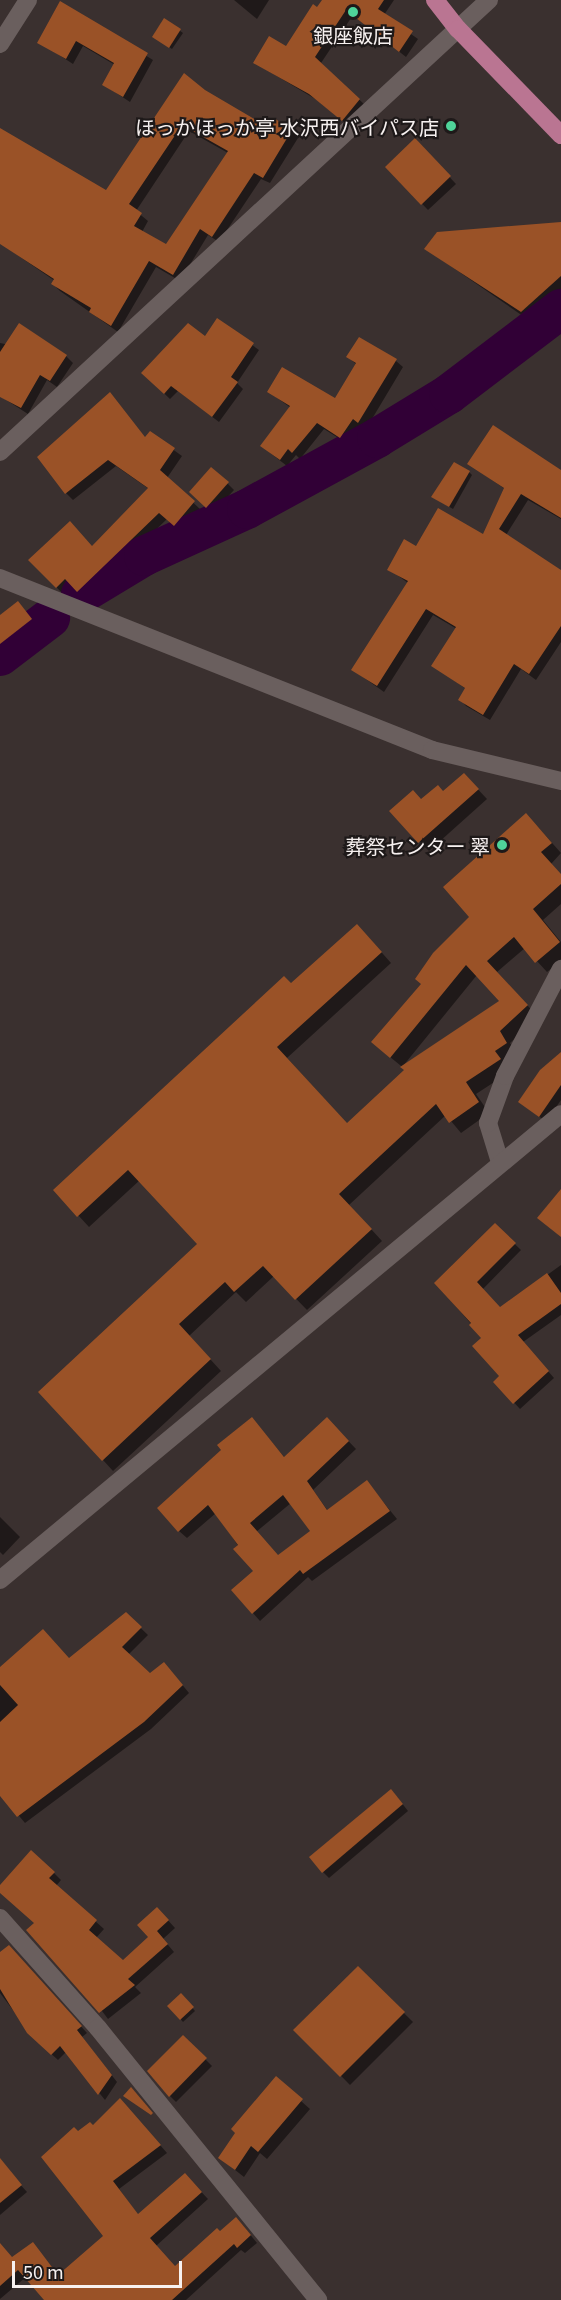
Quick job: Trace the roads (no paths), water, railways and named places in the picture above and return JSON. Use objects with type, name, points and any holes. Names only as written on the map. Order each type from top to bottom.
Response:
[{"type":"main road","points":[[435,0],[458,29],[561,135]]},
{"type":"street","points":[[0,44],[28,0]]},
{"type":"street","points":[[0,452],[489,0]]},
{"type":"street","points":[[0,578],[432,750],[561,781]]},
{"type":"street","points":[[500,1162],[488,1124],[505,1076],[561,969]]},
{"type":"street","points":[[0,1581],[500,1162],[561,1114]]},
{"type":"street","points":[[0,1918],[98,2028],[318,2300]]},
{"type":"waterway","points":[[81,594],[144,556],[247,509],[377,438],[449,394],[561,309]]},
{"type":"waterway","points":[[0,656],[50,618]]},
{"type":"place","name":"銀座飯店","points":[[353,12]]},
{"type":"place","name":"ほっかほっか亭 水沢西バイパス店","points":[[451,126]]},
{"type":"place","name":"葬祭センター 翠","points":[[502,845]]}]
